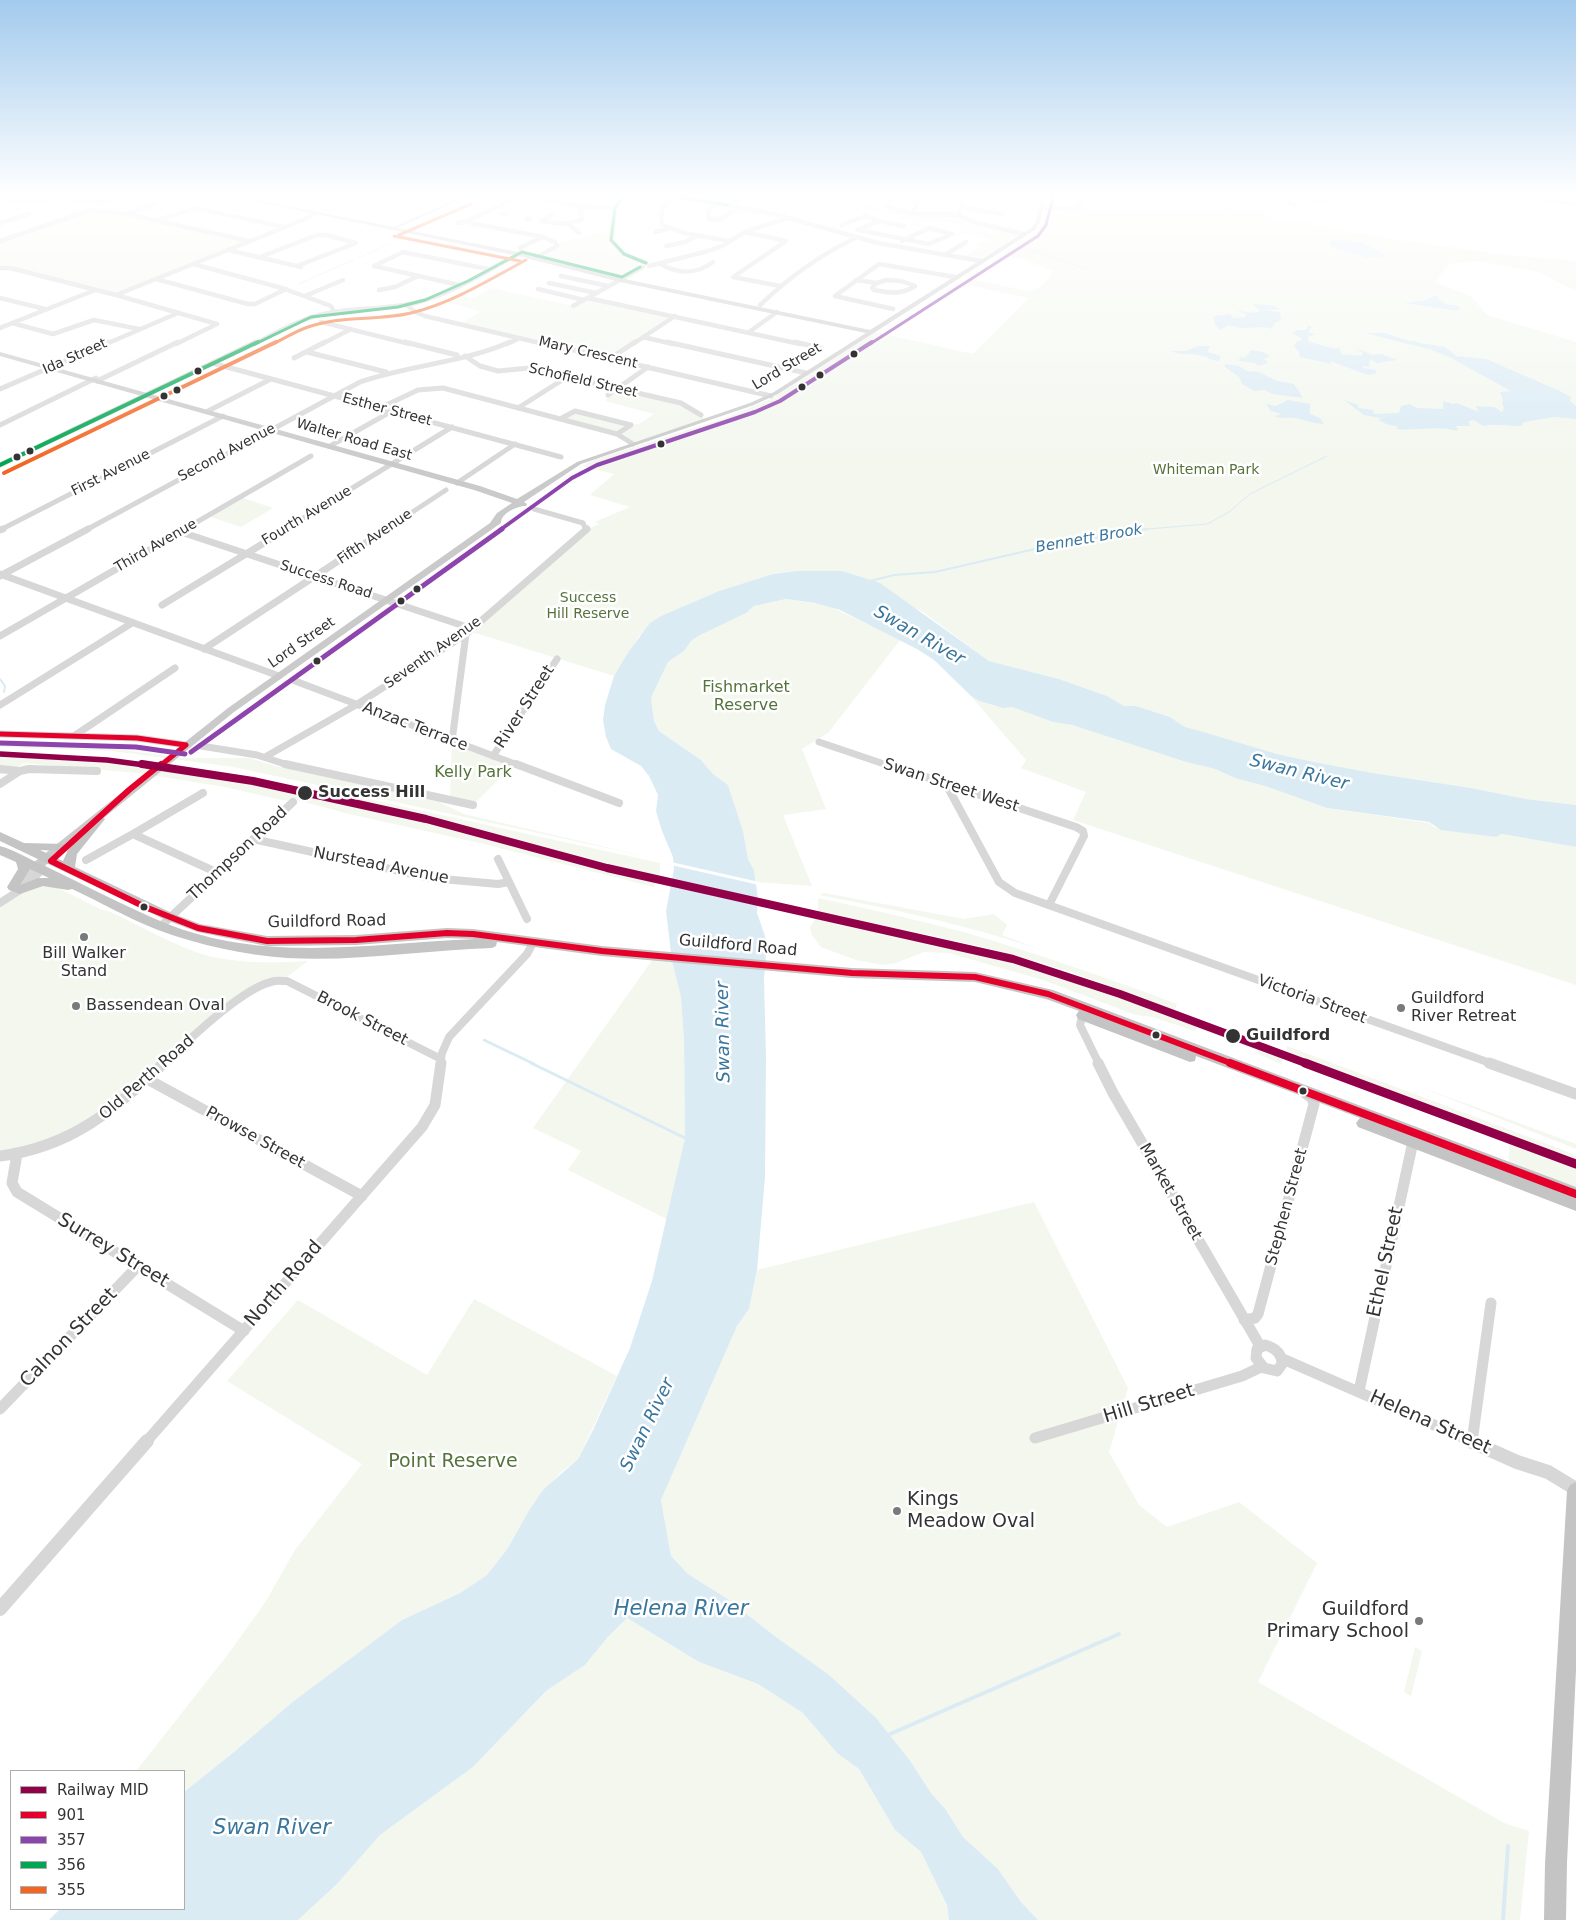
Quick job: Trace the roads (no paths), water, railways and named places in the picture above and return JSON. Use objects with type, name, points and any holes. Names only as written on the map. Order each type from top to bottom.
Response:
[{"type":"highway","points":[[70,870],[68,864],[72,853],[99,818]]},
{"type":"highway","name":"Guildford Road","points":[[0,836],[18,844],[44,864],[80,887],[166,921]]},
{"type":"highway","points":[[18,844],[30,847],[60,847]]},
{"type":"highway","name":"Guildford Road","points":[[0,850],[21,860],[70,870],[166,921],[184,934],[233,946],[287,953],[341,953],[463,943],[529,943],[852,973],[949,975],[997,985],[1086,1012]]},
{"type":"highway","points":[[16,888],[24,869],[21,860]]},
{"type":"highway","points":[[16,888],[34,882],[80,887]]},
{"type":"highway","points":[[1086,1012],[1130,1024],[1301,1090],[1576,1204]]},
{"type":"highway","points":[[1086,1012],[1177,1052],[1314,1104],[1576,1194]]},
{"type":"highway","points":[[1130,1024],[1131,1029],[1135,1033],[1177,1052]]},
{"type":"highway","points":[[1555,1920],[1556,1863],[1576,1490]]},
{"type":"main road","points":[[657,286],[777,312],[872,330]]},
{"type":"main road","points":[[661,286],[872,330]]},
{"type":"main road","name":"Lord Street","points":[[44,864],[60,847],[182,748],[279,676],[494,523],[506,517],[521,503],[579,463],[771,396],[942,286]]},
{"type":"main road","name":"Walter Road East","points":[[0,353],[393,464],[521,503]]},
{"type":"main road","name":"Lord Street","points":[[44,864],[129,790]]},
{"type":"street","points":[[0,425],[216,326],[216,324],[178,312],[78,286]]},
{"type":"street","points":[[116,295],[139,286]]},
{"type":"street","points":[[180,286],[248,304],[255,304],[286,290]]},
{"type":"street","points":[[270,286],[332,306],[334,312]]},
{"type":"street","points":[[305,296],[330,286]]},
{"type":"street","points":[[379,290],[398,286]]},
{"type":"street","points":[[0,464],[305,319],[334,312],[407,305],[437,296],[456,286]]},
{"type":"street","points":[[544,286],[538,289],[540,291],[675,316],[821,348]]},
{"type":"street","points":[[561,286],[596,293]]},
{"type":"street","points":[[573,306],[608,286]]},
{"type":"street","points":[[760,305],[780,286]]},
{"type":"street","points":[[849,286],[835,296],[893,309]]},
{"type":"street","points":[[876,286],[872,288],[874,290],[897,294],[903,293],[915,286],[913,286]]},
{"type":"street","points":[[0,328],[95,290]]},
{"type":"street","points":[[0,298],[45,309]]},
{"type":"street","points":[[0,304],[9,300]]},
{"type":"street","name":"Mary Crescent","points":[[407,305],[415,312],[425,316],[771,396]]},
{"type":"street","name":"Ida Street","points":[[0,389],[178,312]]},
{"type":"street","points":[[749,332],[777,312]]},
{"type":"street","points":[[610,358],[675,316]]},
{"type":"street","points":[[12,323],[53,334],[94,320],[139,329]]},
{"type":"street","points":[[321,322],[463,356]]},
{"type":"street","points":[[294,358],[351,329]]},
{"type":"street","points":[[644,337],[806,373]]},
{"type":"street","name":"Second Avenue","points":[[1,575],[360,382],[387,372],[494,348],[520,338]]},
{"type":"street","points":[[307,352],[387,372]]},
{"type":"street","name":"Schofield Street","points":[[463,356],[480,366],[498,371],[526,368],[681,403],[701,415]]},
{"type":"street","name":"Esther Street","points":[[212,363],[562,457]]},
{"type":"street","points":[[608,395],[648,367]]},
{"type":"street","points":[[518,408],[567,377]]},
{"type":"street","points":[[208,411],[271,379]]},
{"type":"street","points":[[380,408],[409,394],[436,387],[617,434],[633,444]]},
{"type":"street","points":[[330,446],[392,411]]},
{"type":"street","points":[[560,419],[575,411],[631,425],[617,434]]},
{"type":"street","name":"First Avenue","points":[[0,530],[223,416]]},
{"type":"street","name":"Fourth Avenue","points":[[162,605],[452,427]]},
{"type":"street","points":[[457,483],[515,444]]},
{"type":"street","name":"Third Avenue","points":[[0,636],[311,456]]},
{"type":"street","name":"Fifth Avenue","points":[[204,649],[446,490]]},
{"type":"street","name":"Seventh Avenue","points":[[265,757],[356,705],[466,634],[587,529],[583,523],[534,509]]},
{"type":"street","name":"Success Road","points":[[180,532],[464,626],[466,634]]},
{"type":"street","points":[[1,575],[279,676]]},
{"type":"street","points":[[0,705],[132,623]]},
{"type":"street","points":[[452,741],[466,634]]},
{"type":"street","name":"River Street","points":[[493,756],[557,659]]},
{"type":"street","points":[[73,736],[175,668]]},
{"type":"street","name":"Anzac Terrace","points":[[295,681],[619,804]]},
{"type":"street","points":[[0,734],[137,738],[182,748]]},
{"type":"street","name":"Swan Street West","points":[[819,742],[1083,831],[1084,836],[1049,905]]},
{"type":"street","points":[[201,746],[265,757],[279,763],[473,805]]},
{"type":"street","points":[[0,769],[20,771],[29,769],[97,771]]},
{"type":"street","points":[[0,784],[20,771]]},
{"type":"street","points":[[946,784],[999,882],[1015,893],[1049,905]]},
{"type":"street","points":[[86,860],[204,793]]},
{"type":"street","name":"Thompson Road","points":[[166,921],[293,802]]},
{"type":"street","points":[[133,834],[218,873]]},
{"type":"street","name":"Nurstead Avenue","points":[[253,839],[431,878],[498,884],[509,882]]},
{"type":"street","points":[[498,859],[527,919]]},
{"type":"street","points":[[0,901],[44,864]]},
{"type":"street","name":"Victoria Street","points":[[1049,905],[1576,1094]]},
{"type":"street","name":"North Road","points":[[0,1609],[428,1119],[437,1098],[441,1059],[449,1037],[527,954],[529,943]]},
{"type":"street","name":"Brook Street","points":[[283,980],[441,1059]]},
{"type":"street","name":"Old Perth Road","points":[[0,1156],[17,1154],[46,1146],[86,1128],[149,1080],[230,1005],[260,986],[271,981],[283,980]]},
{"type":"street","name":"Market Street","points":[[1086,1012],[1086,1035],[1113,1092],[1260,1346]]},
{"type":"street","name":"Prowse Street","points":[[149,1080],[362,1196]]},
{"type":"street","points":[[1301,1090],[1312,1098],[1314,1104]]},
{"type":"street","name":"Stephen Street","points":[[1244,1320],[1255,1318],[1258,1314],[1314,1104]]},
{"type":"street","name":"Ethel Street","points":[[1359,1391],[1413,1138]]},
{"type":"street","name":"Surrey Street","points":[[17,1154],[12,1183],[17,1192],[244,1331]]},
{"type":"street","name":"Calnon Street","points":[[0,1409],[138,1266]]},
{"type":"street","points":[[1472,1442],[1491,1303]]},
{"type":"street","points":[[1260,1346],[1271,1346],[1280,1354],[1282,1360],[1280,1368],[1272,1371],[1262,1367],[1256,1358],[1257,1349],[1260,1346]]},
{"type":"street","name":"Helena Street","points":[[1282,1360],[1359,1391],[1517,1462],[1539,1468],[1562,1478],[1576,1490]]},
{"type":"street","name":"Hill Street","points":[[1035,1438],[1242,1376],[1262,1367]]},
{"type":"water","points":[[1434,295],[1444,303],[1458,306],[1460,309],[1458,311],[1404,303],[1427,300]]},
{"type":"water","points":[[1253,304],[1269,305],[1281,309],[1264,310],[1280,312],[1281,320],[1275,323],[1271,329],[1261,327],[1240,328],[1230,325],[1220,330],[1215,325],[1213,316],[1230,314],[1234,318],[1245,317],[1247,314],[1236,310],[1253,313],[1260,311]]},
{"type":"water","points":[[1308,326],[1312,326],[1308,333],[1316,334],[1308,337],[1309,342],[1339,348],[1342,354],[1361,356],[1363,353],[1356,348],[1372,355],[1381,354],[1397,360],[1377,363],[1370,359],[1369,367],[1364,366],[1363,368],[1377,370],[1375,374],[1368,375],[1330,361],[1331,364],[1300,357],[1299,352],[1294,346],[1303,339],[1292,333],[1297,330],[1306,330]]},
{"type":"water","points":[[1365,333],[1384,333],[1409,341],[1445,347],[1456,356],[1486,359],[1571,397],[1570,401],[1576,406],[1576,419],[1554,417],[1524,422],[1521,426],[1483,426],[1474,420],[1469,421],[1470,426],[1456,426],[1458,431],[1442,428],[1395,429],[1399,427],[1386,424],[1377,419],[1385,419],[1364,415],[1344,400],[1359,405],[1358,408],[1373,410],[1374,414],[1399,413],[1401,406],[1409,404],[1417,408],[1443,409],[1443,401],[1453,404],[1457,403],[1479,412],[1476,406],[1494,407],[1502,412],[1504,408],[1500,392],[1511,391],[1451,358],[1432,350]]},
{"type":"water","points":[[1199,346],[1210,346],[1207,352],[1221,356],[1219,361],[1196,354],[1171,351],[1186,351]]},
{"type":"water","points":[[1251,350],[1270,356],[1264,359],[1268,363],[1258,366],[1255,363],[1239,361],[1240,357],[1245,358]]},
{"type":"water","points":[[1225,364],[1239,366],[1247,371],[1259,372],[1277,381],[1294,384],[1303,398],[1273,394],[1264,390],[1254,391],[1242,384],[1239,377],[1225,367]]},
{"type":"water","points":[[1288,400],[1310,404],[1310,414],[1320,418],[1324,424],[1275,416],[1282,414],[1271,411],[1266,404],[1276,406]]},
{"type":"water","name":"Swan River","points":[[797,571],[842,571],[880,583],[989,661],[1059,679],[1107,696],[1124,706],[1136,706],[1170,717],[1185,727],[1277,754],[1373,773],[1471,788],[1526,799],[1576,805],[1576,847],[1502,834],[1496,837],[1441,830],[1429,822],[1327,808],[1265,786],[1235,778],[1215,769],[1186,762],[1072,725],[1053,722],[1012,707],[1003,708],[979,701],[970,695],[934,660],[917,649],[840,610],[815,603],[786,599],[754,606],[746,613],[700,635],[691,641],[684,651],[668,662],[651,698],[654,721],[659,731],[701,760],[713,774],[728,785],[743,831],[748,859],[754,870],[758,899],[757,913],[765,936],[766,953],[764,979],[766,1058],[765,1177],[757,1270],[749,1309],[737,1326],[661,1500],[671,1556],[688,1574],[726,1598],[828,1674],[876,1718],[911,1762],[963,1837],[998,1869],[1021,1902],[1038,1920],[949,1920],[947,1905],[921,1852],[895,1830],[859,1769],[837,1753],[803,1713],[758,1684],[699,1662],[627,1618],[607,1638],[585,1665],[546,1691],[473,1767],[380,1835],[337,1884],[298,1920],[49,1920],[59,1910],[185,1910],[185,1791],[295,1700],[402,1620],[460,1593],[487,1575],[508,1548],[543,1490],[578,1459],[630,1348],[652,1281],[685,1138],[684,1042],[681,997],[672,961],[666,911],[674,869],[673,857],[656,811],[658,795],[649,776],[641,766],[611,749],[606,737],[603,720],[605,705],[614,676],[629,651],[650,623],[663,615],[719,591],[773,574]]},
{"type":"waterway","name":"Bennett Brook","points":[[1146,529],[1207,524],[1229,512],[1250,494],[1327,456]]},
{"type":"waterway","name":"Bennett Brook","points":[[870,581],[894,575],[935,572],[1048,546],[1146,529]]},
{"type":"waterway","name":"Bennett Brook","points":[[1136,530],[1146,529]]},
{"type":"waterway","points":[[0,679],[5,686],[4,692]]},
{"type":"waterway","points":[[484,1040],[534,1064]]},
{"type":"waterway","points":[[531,1063],[685,1138]]},
{"type":"waterway","points":[[890,1734],[1119,1634]]},
{"type":"waterway","points":[[1503,1920],[1508,1846]]},
{"type":"rail line","name":"MID","points":[[0,754],[107,760],[203,772],[253,781],[426,819],[607,868],[1013,959],[1120,994],[1576,1164]]},
{"type":"place","name":"Success Hill","points":[[305,793]]},
{"type":"place","name":"Bill Walker Stand","points":[[84,937]]},
{"type":"place","name":"Bassendean Oval","points":[[76,1006]]},
{"type":"place","name":"Guildford River Retreat","points":[[1401,1008]]},
{"type":"place","name":"Guildford","points":[[1233,1036]]},
{"type":"place","name":"Kings Meadow Oval","points":[[897,1511]]},
{"type":"place","name":"Guildford Primary School","points":[[1419,1621]]},
{"type":"park label","name":"Whiteman Park","points":[[1206,470]]},
{"type":"park label","name":"Success Hill Reserve","points":[[588,606]]},
{"type":"park label","name":"Fishmarket Reserve","points":[[746,697]]},
{"type":"park label","name":"Kelly Park","points":[[473,773]]},
{"type":"park label","name":"Point Reserve","points":[[453,1462]]},
{"type":"water label","name":"Helena River","points":[[681,1610]]}]
